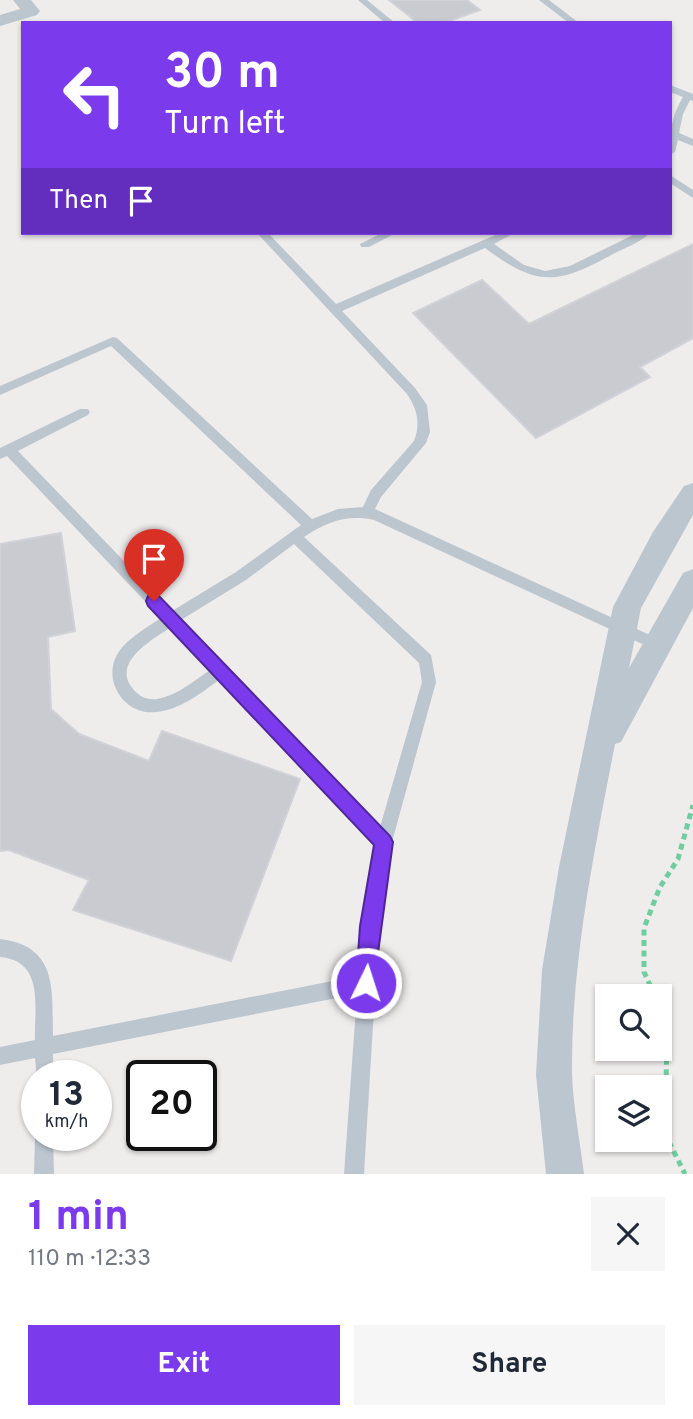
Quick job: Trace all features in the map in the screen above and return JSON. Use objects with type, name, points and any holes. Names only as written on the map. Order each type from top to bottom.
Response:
[{"type":"street","points":[[0,21],[27,6]]},
{"type":"street","points":[[565,1174],[554,1075],[559,970],[596,756],[627,607],[663,540],[693,493]]},
{"type":"street","points":[[596,756],[693,581]]},
{"type":"lane","points":[[362,0],[388,21]]},
{"type":"lane","points":[[543,0],[572,21]]},
{"type":"lane","points":[[672,89],[690,97],[678,114],[672,133],[693,143]]},
{"type":"lane","points":[[672,179],[693,195]]},
{"type":"lane","points":[[264,235],[411,391],[423,408],[425,419],[420,443],[376,494],[366,512]]},
{"type":"lane","points":[[365,244],[386,235]]},
{"type":"lane","points":[[334,310],[504,235]]},
{"type":"lane","points":[[486,243],[518,266],[549,275],[567,271],[641,235]]},
{"type":"lane","points":[[0,391],[113,341],[310,526]]},
{"type":"lane","points":[[83,412],[5,452],[172,620],[384,842]]},
{"type":"lane","points":[[220,671],[178,700],[149,706],[136,702],[126,694],[120,683],[119,671],[131,648],[242,575],[310,526],[346,512],[366,512],[658,645]]},
{"type":"lane","points":[[295,537],[426,660],[429,682],[384,842],[370,926],[354,1174]]},
{"type":"lane","points":[[0,948],[12,948],[27,955],[38,968],[43,981],[44,1060]]},
{"type":"lane","points":[[0,1056],[366,983]]},
{"type":"lane","points":[[44,1151],[44,1174]]},
{"type":"path","points":[[650,984],[644,972],[644,928],[660,887],[678,859],[693,805]]},
{"type":"path","points":[[667,1061],[665,1135],[685,1174]]},
{"type":"building","points":[[389,0],[467,0],[480,10],[450,21],[415,21]]},
{"type":"building","points":[[693,244],[693,338],[640,367],[650,377],[536,438],[413,313],[482,280],[529,324]]},
{"type":"building","points":[[61,533],[75,631],[48,637],[51,709],[79,734],[149,761],[162,731],[300,779],[231,961],[73,910],[89,880],[9,850],[0,851],[0,544]]},
{"type":"route","points":[[154,601],[384,842],[370,926],[366,983]]}]
